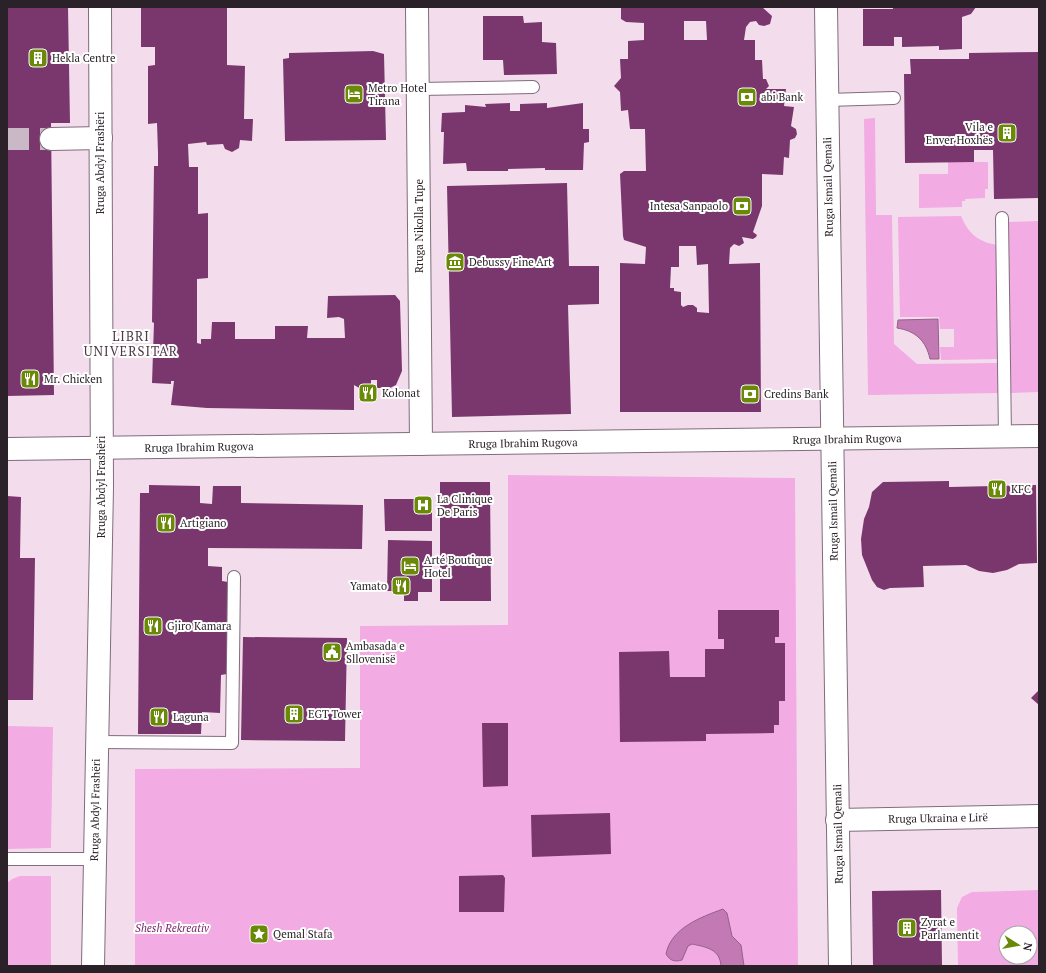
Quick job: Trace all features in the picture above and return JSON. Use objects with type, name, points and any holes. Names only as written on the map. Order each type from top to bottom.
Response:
[{"type":"street","name":"Rruga Abdyl Frashëri","points":[[93,966],[102,448],[100,7]]},
{"type":"street","name":"Rruga Nikolla Tupe","points":[[417,7],[421,444]]},
{"type":"street","name":"Rruga Ismail Qemali","points":[[826,7],[840,966]]},
{"type":"street","points":[[51,138],[100,138]]},
{"type":"street","name":"Rruga Ibrahim Rugova","points":[[7,449],[1039,436]]},
{"type":"street","name":"Rruga Ukraina e Lirë","points":[[837,820],[1039,816]]},
{"type":"lane","points":[[418,89],[533,87]]},
{"type":"lane","points":[[827,100],[894,98]]},
{"type":"lane","points":[[1002,218],[1005,437]]},
{"type":"lane","points":[[96,742],[232,743],[234,577]]},
{"type":"lane","points":[[7,859],[95,859]]},
{"type":"green space","points":[[875,118],[876,215],[892,215],[894,344],[917,364],[999,363],[1000,393],[868,395],[864,119]]},
{"type":"green space","points":[[948,162],[988,162],[988,189],[985,189],[985,198],[965,199],[965,201],[962,201],[962,207],[919,208],[919,174],[948,174]]},
{"type":"green space","points":[[961,216],[974,236],[984,242],[997,245],[999,359],[941,360],[940,347],[954,347],[954,329],[940,329],[939,317],[900,317],[898,217]]},
{"type":"green space","points":[[1039,221],[1039,392],[1009,393],[1006,222]]},
{"type":"green space","name":"Shesh Rekreativ","points":[[508,475],[795,478],[798,966],[135,966],[135,769],[360,768],[360,626],[508,625]]},
{"type":"green space","points":[[7,726],[53,727],[51,848],[7,849]]},
{"type":"green space","points":[[20,876],[51,876],[51,966],[7,966],[7,883]]},
{"type":"green space","points":[[1039,890],[1039,966],[958,966],[957,908],[962,897],[972,892]]},
{"type":"shaded area","points":[[938,319],[939,359],[930,359],[923,342],[915,334],[904,329],[897,328],[898,320]]},
{"type":"shaded area","points":[[723,909],[727,913],[732,936],[741,945],[744,966],[721,966],[720,960],[715,952],[692,944],[688,946],[682,960],[677,961],[669,958],[666,954],[669,945],[680,930],[697,920]]},
{"type":"building","points":[[7,7],[68,7],[70,123],[51,123],[54,395],[7,396]]},
{"type":"building","points":[[141,7],[227,7],[227,65],[245,66],[244,119],[253,119],[252,141],[240,140],[239,148],[232,152],[225,149],[223,144],[207,145],[206,142],[188,144],[189,167],[198,167],[198,214],[208,213],[208,278],[197,279],[197,343],[201,344],[201,339],[211,339],[212,322],[235,322],[235,339],[275,339],[275,326],[308,326],[307,338],[345,338],[344,319],[339,317],[327,318],[328,296],[395,295],[400,301],[402,371],[396,385],[390,388],[377,388],[377,380],[371,380],[371,384],[367,388],[361,389],[354,385],[354,410],[207,408],[171,405],[174,381],[171,381],[171,384],[152,383],[154,323],[152,322],[154,166],[158,166],[158,153],[157,123],[148,124],[148,66],[155,65],[155,47],[141,47]]},
{"type":"building","points":[[621,7],[762,7],[772,16],[770,24],[764,26],[759,25],[756,21],[750,22],[746,27],[744,40],[755,40],[755,60],[762,60],[763,79],[766,79],[769,86],[766,89],[786,89],[784,106],[794,107],[791,126],[796,129],[797,134],[795,138],[790,140],[789,158],[784,157],[783,175],[762,174],[762,206],[753,232],[757,235],[753,239],[742,237],[744,243],[739,246],[734,244],[730,248],[729,264],[760,263],[761,412],[620,412],[620,263],[645,264],[646,247],[624,240],[620,174],[624,171],[646,171],[645,129],[630,129],[628,110],[621,111],[620,92],[614,86],[621,78],[620,59],[628,59],[628,41],[644,40],[644,23],[626,22],[621,19]],"holes":[[[684,21],[706,21],[707,40],[684,40]],[[679,246],[696,246],[697,265],[708,264],[709,313],[697,312],[697,308],[693,305],[683,307],[681,305],[681,292],[674,291],[674,288],[670,288],[671,267],[679,267]]]},
{"type":"building","points":[[893,7],[976,7],[971,14],[962,17],[962,49],[939,50],[939,46],[902,47],[902,37],[894,37],[894,46],[863,46],[863,9],[893,9]]},
{"type":"building","points":[[483,16],[523,16],[524,23],[542,22],[542,42],[556,43],[557,74],[504,75],[503,60],[483,60]]},
{"type":"building","points":[[373,51],[384,54],[386,140],[285,141],[283,59],[289,58],[289,53]]},
{"type":"building","points":[[1039,52],[1039,198],[994,199],[993,150],[974,150],[974,162],[905,163],[904,74],[911,74],[910,59],[969,59],[969,53]]},
{"type":"building","points":[[510,103],[510,111],[520,111],[520,104],[547,103],[547,108],[583,103],[583,129],[589,129],[589,142],[584,143],[583,170],[545,170],[545,168],[508,169],[508,171],[467,171],[466,163],[443,164],[444,132],[441,132],[442,113],[465,112],[465,105],[486,107],[485,104]]},
{"type":"building","points":[[567,183],[569,266],[599,266],[599,304],[568,305],[571,414],[452,417],[447,186]]},
{"type":"building","points":[[949,481],[949,487],[1036,485],[1037,563],[1019,564],[1007,570],[993,573],[979,571],[966,565],[923,566],[924,587],[890,588],[884,590],[877,587],[872,580],[862,555],[861,539],[864,519],[869,507],[872,492],[883,482]]},
{"type":"building","points":[[440,482],[490,482],[491,601],[440,601]]},
{"type":"building","points":[[149,485],[200,486],[200,503],[212,504],[213,486],[241,486],[241,503],[363,505],[362,549],[208,548],[208,566],[222,567],[222,581],[228,582],[227,674],[221,675],[220,713],[202,712],[201,734],[138,734],[140,493],[149,493]]},
{"type":"building","points":[[7,496],[21,497],[20,558],[35,558],[33,700],[7,700]]},
{"type":"building","points":[[384,499],[432,499],[432,531],[385,531]]},
{"type":"building","name":"Arté Boutique Hotel","points":[[388,540],[432,541],[432,592],[418,592],[418,601],[404,601],[404,591],[387,591]]},
{"type":"building","points":[[718,610],[779,610],[779,637],[775,637],[775,643],[785,643],[785,701],[779,701],[779,725],[774,725],[774,733],[706,734],[706,741],[620,742],[619,652],[669,651],[670,677],[705,677],[705,649],[724,649],[724,639],[718,639]]},
{"type":"building","name":"EGT Tower","points":[[243,637],[347,638],[345,741],[241,740]]},
{"type":"building","points":[[1039,690],[1039,705],[1031,698]]},
{"type":"building","points":[[482,723],[508,723],[508,786],[483,787]]},
{"type":"building","points":[[610,813],[611,854],[532,857],[531,815]]},
{"type":"building","points":[[503,875],[505,878],[504,912],[459,912],[459,876]]},
{"type":"building","name":"Zyrat e Parlamentit","points":[[941,890],[942,966],[873,966],[872,891]]},
{"type":"tunnel","points":[[7,139],[51,139]]},
{"type":"place","name":"Hekla Centre","points":[[38,58]]},
{"type":"place","name":"Metro Hotel Tirana","points":[[354,94]]},
{"type":"place","name":"abi Bank","points":[[747,97]]},
{"type":"place","name":"Vila e Enver Hoxhës","points":[[1007,133]]},
{"type":"place","name":"Intesa Sanpaolo","points":[[742,206]]},
{"type":"place","name":"Debussy Fine Art","points":[[455,262]]},
{"type":"place","name":"Mr. Chicken","points":[[30,379]]},
{"type":"place","name":"Kolonat","points":[[368,393]]},
{"type":"place","name":"Credins Bank","points":[[750,394]]},
{"type":"place","name":"KFC","points":[[997,489]]},
{"type":"place","name":"La Clinique De Paris","points":[[423,505]]},
{"type":"place","name":"Artigiano","points":[[166,523]]},
{"type":"place","name":"Arté Boutique Hotel","points":[[410,566]]},
{"type":"place","name":"Yamato","points":[[401,586]]},
{"type":"place","name":"Gjiro Kamara","points":[[153,626]]},
{"type":"place","name":"Ambasada e Sllovenisë","points":[[332,652]]},
{"type":"place","name":"EGT Tower","points":[[294,714]]},
{"type":"place","name":"Laguna","points":[[159,717]]},
{"type":"place","name":"Zyrat e Parlamentit","points":[[907,928]]},
{"type":"place","name":"Qemal Stafa","points":[[259,934]]},
{"type":"district","name":"LIBRI UNIVERSITAR","points":[[131,344]]}]
